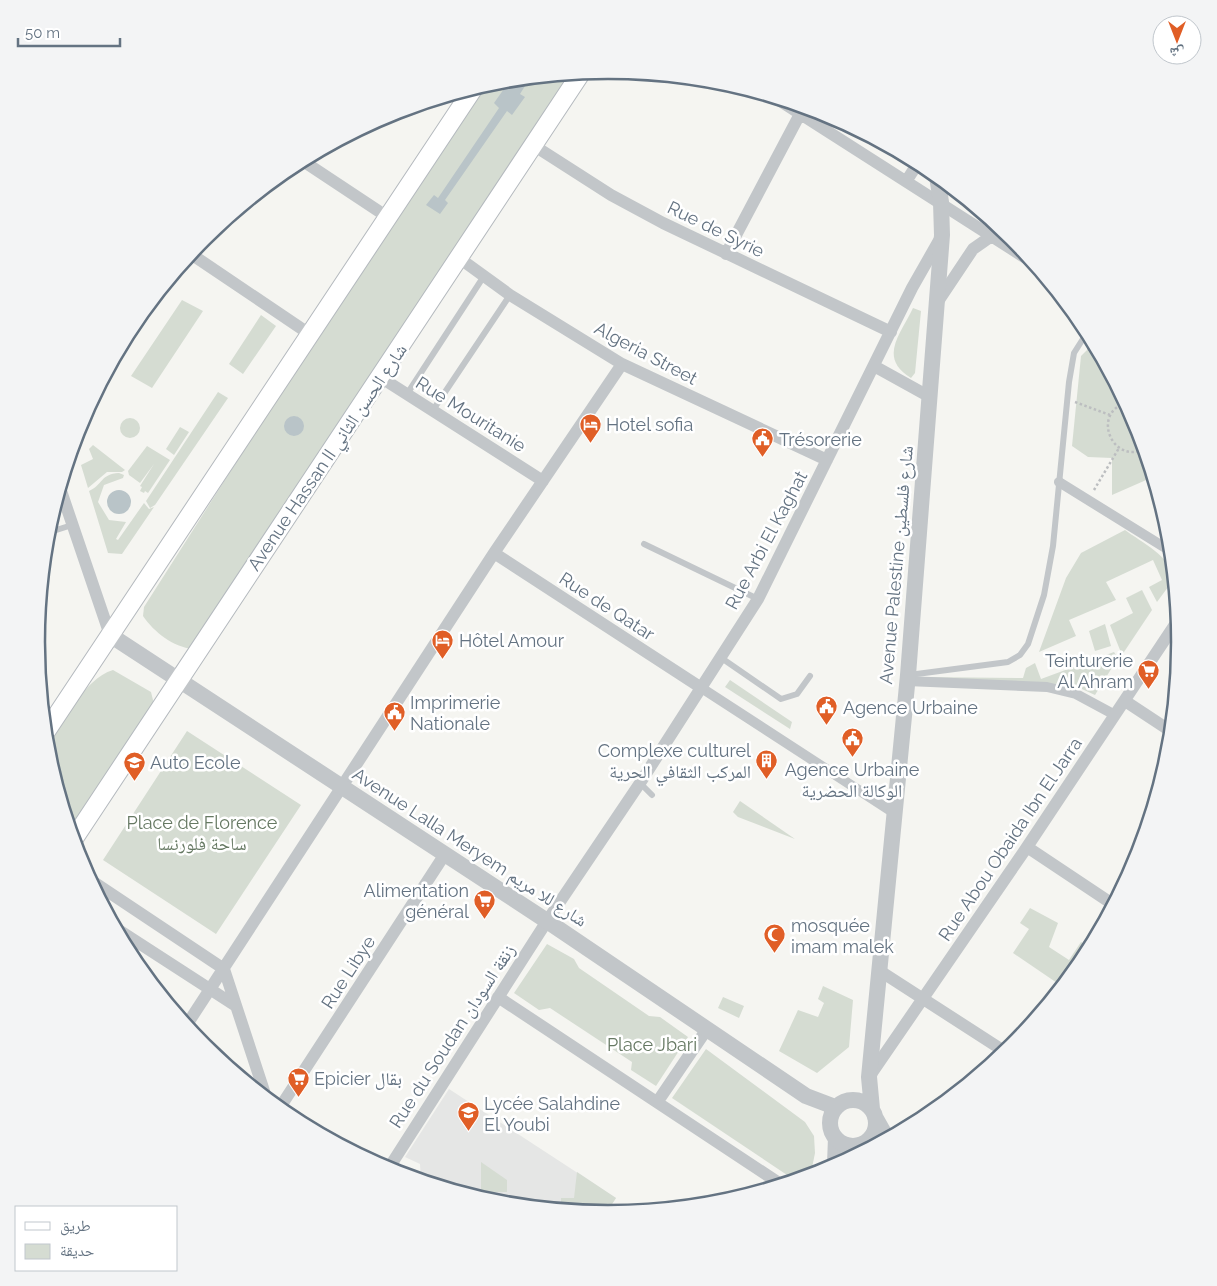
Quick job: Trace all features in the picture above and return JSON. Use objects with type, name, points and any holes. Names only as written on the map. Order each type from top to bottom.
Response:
[{"type":"main road","name":"Avenue Hassan II شارع الحسن الثاني","points":[[78,832],[576,81]]},
{"type":"main road","points":[[51,724],[467,98]]},
{"type":"street","points":[[796,111],[941,202],[988,227]]},
{"type":"street","points":[[726,254],[800,114]]},
{"type":"street","name":"Rue de Syrie","points":[[533,145],[611,195],[726,254],[891,332]]},
{"type":"street","points":[[310,165],[389,218]]},
{"type":"street","points":[[907,180],[914,169]]},
{"type":"street","name":"Avenue Palestine شارع فلسطين","points":[[874,1113],[869,1077],[907,678],[930,397],[942,235],[939,186]]},
{"type":"street","points":[[936,304],[973,248],[994,232]]},
{"type":"street","name":"Rue Arbi El Kaghat","points":[[547,921],[640,783],[758,599],[912,288],[942,235]]},
{"type":"street","points":[[197,258],[310,336]]},
{"type":"street","name":"Algeria Street","points":[[459,258],[510,295],[622,364],[827,460]]},
{"type":"street","points":[[190,1020],[494,553],[622,364]]},
{"type":"street","points":[[874,366],[930,397]]},
{"type":"street","name":"Rue Mouritanie","points":[[380,377],[543,481]]},
{"type":"street","points":[[1059,482],[1163,547]]},
{"type":"street","points":[[64,499],[110,635]]},
{"type":"street","name":"Rue de Qatar","points":[[494,553],[700,688]]},
{"type":"street","name":"Rue Abou Obaida Ibn El Jarra","points":[[869,1077],[1027,848],[1172,630]]},
{"type":"street","name":"Avenue Lalla Meryem شارع للا مريم","points":[[110,635],[446,854],[806,1096],[832,1130]]},
{"type":"street","points":[[907,678],[1047,688],[1076,694],[1115,715]]},
{"type":"street","points":[[700,688],[894,814]]},
{"type":"street","points":[[1125,701],[1165,728]]},
{"type":"street","points":[[1027,848],[1109,902]]},
{"type":"street","name":"Rue Libye","points":[[283,1103],[446,854]]},
{"type":"street","points":[[101,887],[224,969],[263,1089]]},
{"type":"street","name":"Rue du Soudan زنقة السودان","points":[[392,1163],[547,921]]},
{"type":"street","points":[[127,935],[236,1006]]},
{"type":"street","points":[[880,971],[1000,1048]]},
{"type":"street","points":[[498,997],[658,1101],[776,1181]]},
{"type":"street","points":[[658,1101],[707,1029]]},
{"type":"street","points":[[831,1161],[832,1130],[841,1103],[869,1077]]},
{"type":"street","name":"Avenue Lalla Meryem شارع للا مريم","points":[[806,1096],[841,1103]]},
{"type":"street","points":[[841,1103],[861,1101],[874,1113],[885,1134]]},
{"type":"street","points":[[860,1147],[872,1136],[876,1123],[874,1113]]},
{"type":"street","points":[[832,1130],[846,1145],[860,1147]]},
{"type":"lane","points":[[407,394],[484,276]]},
{"type":"lane","points":[[433,410],[510,295]]},
{"type":"lane","points":[[907,678],[1008,662],[1020,655],[1028,644],[1044,595],[1053,546],[1067,399],[1074,353],[1082,340]]},
{"type":"lane","points":[[57,530],[72,525]]},
{"type":"lane","points":[[644,544],[758,599]]},
{"type":"lane","points":[[720,657],[781,699],[797,694],[810,676]]},
{"type":"lane","points":[[640,783],[652,795]]},
{"type":"path","points":[[1082,340],[1087,345]]},
{"type":"path","points":[[1067,399],[1110,415]]},
{"type":"path","points":[[1120,407],[1110,415],[1108,431],[1110,439],[1119,448],[1131,453],[1138,451]]},
{"type":"path","points":[[1088,500],[1119,448]]},
{"type":"shaded area","points":[[525,86],[520,94],[525,97],[512,115],[507,111],[445,200],[448,203],[440,214],[426,205],[434,195],[438,198],[499,108],[494,103],[504,89]]},
{"type":"shaded area","points":[[294,416],[301,419],[304,426],[301,433],[294,436],[287,433],[284,426],[287,419]]},
{"type":"shaded area","points":[[119,490],[128,493],[131,502],[128,511],[119,514],[110,511],[107,502],[110,493]]},
{"type":"shaded area","name":"Lycée Salahdine El Youbi","points":[[449,1089],[616,1198],[610,1206],[608,1206],[535,1202],[499,1196],[421,1175],[420,1164],[405,1157]]},
{"type":"green space","points":[[572,81],[193,649],[171,642],[153,628],[143,616],[144,607],[469,98],[535,84]]},
{"type":"green space","points":[[182,300],[203,311],[152,388],[131,376]]},
{"type":"green space","points":[[913,308],[921,311],[915,373],[911,378],[901,370],[894,354],[898,337]]},
{"type":"green space","points":[[261,315],[276,326],[243,374],[229,364]]},
{"type":"green space","points":[[1089,348],[1097,361],[1129,427],[1147,479],[1112,495],[1112,458],[1088,457],[1072,446],[1081,356]]},
{"type":"green space","points":[[218,392],[228,398],[155,505],[150,508],[146,501]]},
{"type":"green space","points":[[126,418],[134,418],[140,424],[140,432],[134,438],[126,438],[120,432],[120,424]]},
{"type":"green space","points":[[180,427],[189,432],[174,455],[166,449]]},
{"type":"green space","points":[[93,445],[125,470],[122,472],[107,472],[88,488],[81,465],[93,459],[89,449]]},
{"type":"green space","points":[[147,446],[170,460],[148,493],[145,491],[144,493],[140,491],[142,487],[140,486],[154,464],[140,483],[129,475],[128,471]]},
{"type":"green space","points":[[119,473],[124,475],[123,478],[104,485],[98,502],[109,520],[126,522],[116,539],[118,540],[144,503],[149,509],[154,507],[122,554],[108,553],[89,491],[94,489],[108,475]]},
{"type":"green space","points":[[1125,530],[1155,551],[1166,561],[1169,586],[1157,602],[1149,587],[1162,580],[1153,560],[1106,582],[1116,600],[1069,620],[1076,636],[1039,652],[1066,578],[1081,553]]},
{"type":"green space","points":[[1142,590],[1152,610],[1122,655],[1110,625],[1133,613],[1126,598]]},
{"type":"green space","points":[[1105,624],[1111,646],[1095,651],[1089,631]]},
{"type":"green space","points":[[1114,652],[1118,658],[1095,695],[1071,684],[1063,691],[920,677],[1023,678],[1026,668],[1035,663],[1041,679]]},
{"type":"green space","points":[[113,670],[151,692],[154,704],[77,831],[64,789],[53,738],[83,692],[102,675]]},
{"type":"green space","points":[[730,680],[792,722],[790,729],[725,687]]},
{"type":"green space","name":"Place de Florence ساحة فلورنسا","points":[[187,731],[301,805],[216,934],[103,860]]},
{"type":"green space","points":[[740,801],[795,839],[738,817],[733,812]]},
{"type":"green space","points":[[1030,908],[1058,923],[1049,947],[1069,960],[1081,942],[1085,944],[1058,983],[1013,953],[1029,929],[1020,923]]},
{"type":"green space","name":"Place Jbari","points":[[547,944],[574,959],[579,968],[649,1016],[660,1017],[688,1037],[656,1086],[631,1070],[632,1062],[550,1008],[539,1010],[514,993]]},
{"type":"green space","points":[[823,986],[853,1000],[849,1047],[817,1073],[779,1051],[798,1010],[818,1017],[824,1003],[818,999]]},
{"type":"green space","points":[[723,997],[744,1006],[739,1018],[718,1008]]},
{"type":"green space","points":[[706,1049],[805,1122],[814,1136],[815,1153],[812,1169],[790,1177],[672,1098]]},
{"type":"green space","points":[[481,1162],[507,1180],[507,1192],[481,1192]]},
{"type":"green space","points":[[577,1172],[616,1198],[611,1206],[561,1204],[561,1198],[574,1198]]},
{"type":"place","name":"Hotel sofia","points":[[590,443]]},
{"type":"place","name":"Trésorerie","points":[[763,458]]},
{"type":"place","name":"Hôtel Amour","points":[[443,659]]},
{"type":"place","name":"Teinturerie Al Ahram","points":[[1149,689]]},
{"type":"place","name":"Agence Urbaine","points":[[827,726]]},
{"type":"place","name":"Imprimerie Nationale","points":[[394,731]]},
{"type":"place","name":"Agence Urbaine الوكالة الحضرية","points":[[852,758]]},
{"type":"place","name":"Complexe culturel المركب الثقافي الحرية","points":[[767,779]]},
{"type":"place","name":"Auto Ecole","points":[[134,781]]},
{"type":"place","name":"Alimentation général","points":[[485,919]]},
{"type":"place","name":"mosquée imam malek","points":[[775,954]]},
{"type":"place","name":"Epicier بقال","points":[[298,1097]]},
{"type":"place","name":"Lycée Salahdine El Youbi","points":[[468,1132]]}]
